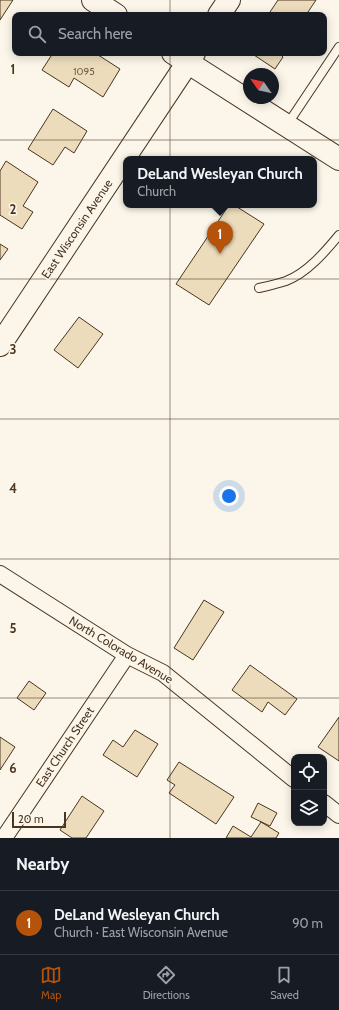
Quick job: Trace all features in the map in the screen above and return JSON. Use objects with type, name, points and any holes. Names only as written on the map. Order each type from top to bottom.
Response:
[{"type":"street","points":[[92,0],[111,12]]},
{"type":"street","points":[[221,12],[229,0]]},
{"type":"street","points":[[185,56],[287,126],[339,159]]},
{"type":"street","name":"East Wisconsin Avenue","points":[[0,345],[185,56]]},
{"type":"street","name":"North Colorado Avenue","points":[[0,574],[127,656],[163,673],[291,776]]},
{"type":"street","name":"East Church Street","points":[[4,838],[127,656]]},
{"type":"street","points":[[327,805],[339,815]]},
{"type":"lane","points":[[287,126],[339,47]]},
{"type":"lane","points":[[259,288],[287,281],[301,273],[318,258],[339,235]]},
{"type":"building","points":[[0,0],[13,0],[0,20]]},
{"type":"building","points":[[278,0],[316,0],[308,12],[270,12]]},
{"type":"building","points":[[51,56],[100,56],[120,69],[103,97],[74,78],[69,87],[42,70]]},
{"type":"building","points":[[256,56],[282,56],[283,57],[276,68],[274,68]]},
{"type":"building","points":[[53,109],[87,131],[74,153],[65,147],[53,165],[28,149]]},
{"type":"building","points":[[6,161],[38,182],[23,206],[33,212],[22,229],[0,215],[0,171]]},
{"type":"building","points":[[227,208],[239,208],[264,224],[209,305],[176,284]]},
{"type":"building","points":[[0,244],[8,249],[0,260]]},
{"type":"building","points":[[79,317],[103,334],[78,368],[54,350]]},
{"type":"building","points":[[204,600],[224,612],[193,660],[174,648]]},
{"type":"building","points":[[250,665],[297,699],[285,715],[268,702],[262,712],[232,690]]},
{"type":"building","points":[[29,681],[46,693],[34,710],[17,698]]},
{"type":"building","points":[[339,717],[339,761],[318,747]]},
{"type":"building","points":[[135,730],[158,744],[137,777],[103,755],[113,740],[123,747]]},
{"type":"building","points":[[0,737],[15,747],[0,770]]},
{"type":"building","points":[[179,762],[234,797],[216,824],[169,793],[175,785],[167,780]]},
{"type":"building","points":[[82,796],[104,811],[86,838],[72,838],[60,830]]},
{"type":"building","points":[[258,803],[277,813],[270,826],[251,817]]},
{"type":"building","points":[[261,822],[279,833],[276,838],[226,838],[233,826],[251,837]]},
{"type":"place","name":"DeLand Wesleyan Church","points":[[220,254]]}]
